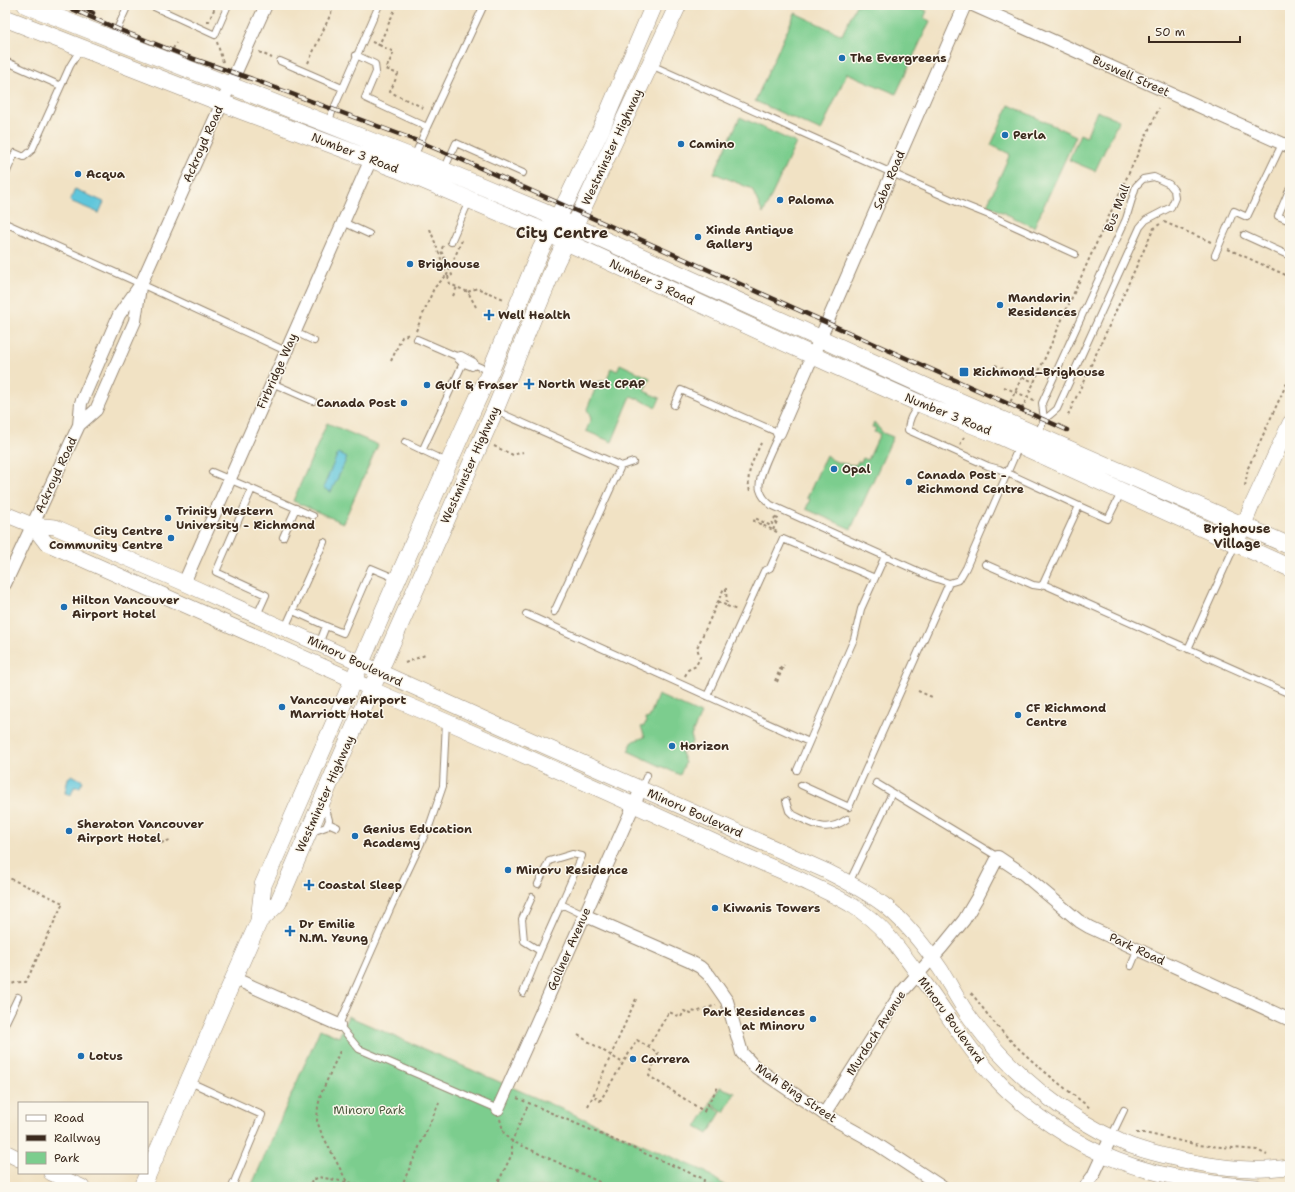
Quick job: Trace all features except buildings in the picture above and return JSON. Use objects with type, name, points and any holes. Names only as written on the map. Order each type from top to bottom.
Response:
[{"type":"main road","name":"Number 3 Road","points":[[26,5],[444,170],[574,226],[1005,422],[1121,491],[1290,568]]},
{"type":"main road","name":"Westminster Highway","points":[[148,1173],[259,921],[263,885],[449,463],[483,368],[602,127],[654,5]]},
{"type":"main road","name":"Westminster Highway","points":[[259,921],[278,903],[320,804],[380,672],[495,410],[556,262],[678,5]]},
{"type":"main road","name":"Number 3 Road","points":[[5,18],[222,103],[398,169],[548,234],[921,404],[992,432],[1033,439],[1244,525],[1290,546]]},
{"type":"main road","name":"Westminster Highway","points":[[142,1187],[148,1174]]},
{"type":"street","name":"Ackroyd Road","points":[[5,584],[79,425],[81,403],[119,315],[141,284],[266,5]]},
{"type":"street","name":"Saba Road","points":[[779,433],[965,5]]},
{"type":"street","name":"Buswell Street","points":[[973,5],[1286,146]]},
{"type":"street","name":"Firbridge Way","points":[[184,583],[371,159]]},
{"type":"street","name":"Ackroyd Road","points":[[79,425],[96,410],[135,321],[141,284]]},
{"type":"street","points":[[1236,544],[1290,424]]},
{"type":"street","name":"Minoru Boulevard","points":[[5,514],[32,525],[55,527],[184,583],[826,871],[849,883],[888,908],[912,931],[932,958],[970,1018],[996,1049],[1017,1072],[1049,1099],[1078,1119],[1113,1132],[1134,1147],[1190,1162],[1225,1168],[1251,1169],[1290,1167]]},
{"type":"street","name":"Minoru Boulevard","points":[[32,525],[46,543],[634,804],[829,893],[854,907],[875,922],[897,944],[978,1058],[1006,1088],[1030,1109],[1066,1134],[1120,1162],[1140,1168],[1220,1185],[1256,1187]]},
{"type":"street","name":"Gollner Avenue","points":[[498,1109],[641,789]]},
{"type":"street","name":"Park Road","points":[[998,857],[1022,873],[1079,921],[1290,1020]]},
{"type":"street","name":"Murdoch Avenue","points":[[824,1114],[901,993],[964,920],[998,857]]},
{"type":"street","name":"Mah Bing Street","points":[[584,915],[700,967],[709,975],[727,1001],[742,1053],[755,1067],[824,1114],[869,1139],[942,1187]]},
{"type":"street","points":[[233,978],[339,1026]]},
{"type":"street","points":[[1086,1187],[1093,1176],[1113,1132]]},
{"type":"street","points":[[5,1152],[18,1158]]},
{"type":"street","points":[[53,1174],[82,1187]]},
{"type":"lane","points":[[113,40],[128,5]]},
{"type":"lane","points":[[150,5],[215,35],[228,5]]},
{"type":"lane","points":[[327,123],[379,5]]},
{"type":"lane","points":[[414,158],[484,5]]},
{"type":"lane","points":[[5,176],[15,153],[24,157],[32,150],[70,66],[81,48]]},
{"type":"lane","points":[[356,55],[375,64],[376,72],[365,98],[427,127]]},
{"type":"lane","points":[[5,61],[61,86]]},
{"type":"lane","points":[[280,61],[342,88]]},
{"type":"lane","points":[[651,64],[1075,254]]},
{"type":"lane","points":[[444,170],[456,143],[524,173]]},
{"type":"lane","points":[[1215,255],[1234,212],[1246,217],[1286,146]]},
{"type":"lane","name":"Bus Mall","points":[[1154,177],[1168,184],[1174,190],[1175,198],[1171,207],[1146,220],[1140,227],[1057,409],[1033,439],[1042,403],[1126,219],[1136,186],[1143,179],[1154,177]]},
{"type":"lane","points":[[1290,188],[1278,216],[1290,221]]},
{"type":"lane","points":[[450,242],[470,200]]},
{"type":"lane","points":[[343,222],[369,234]]},
{"type":"lane","points":[[5,224],[141,284],[286,351]]},
{"type":"lane","points":[[1244,235],[1290,256]]},
{"type":"lane","points":[[294,332],[314,340]]},
{"type":"lane","points":[[418,339],[456,356],[461,355],[483,368]]},
{"type":"lane","points":[[456,356],[458,361],[462,363],[472,367],[483,368]]},
{"type":"lane","points":[[422,451],[462,363]]},
{"type":"lane","points":[[272,383],[313,401]]},
{"type":"lane","points":[[674,405],[681,390],[779,433],[759,479],[759,489],[764,499],[771,505],[949,583],[959,580],[966,568],[1008,472],[1033,439]]},
{"type":"lane","points":[[921,404],[911,415],[908,430],[988,466],[1008,472],[1108,519],[1121,491]]},
{"type":"lane","points":[[495,410],[621,466],[633,462]]},
{"type":"lane","points":[[405,442],[449,463]]},
{"type":"lane","points":[[554,612],[621,466]]},
{"type":"lane","points":[[212,472],[313,516]]},
{"type":"lane","points":[[252,489],[216,572],[266,595],[257,616]]},
{"type":"lane","points":[[1043,584],[1079,506]]},
{"type":"lane","points":[[283,537],[296,508]]},
{"type":"lane","points":[[707,696],[764,571],[770,568],[783,539],[875,578]]},
{"type":"lane","points":[[285,628],[324,542]]},
{"type":"lane","points":[[1188,649],[1236,544]]},
{"type":"lane","points":[[797,770],[854,639],[861,609],[885,556]]},
{"type":"lane","points":[[985,564],[1033,585],[1040,586],[1043,584],[1290,694]]},
{"type":"lane","points":[[293,611],[343,633],[371,568],[398,580]]},
{"type":"lane","points":[[800,785],[849,807],[949,583]]},
{"type":"lane","points":[[526,614],[809,742]]},
{"type":"lane","points":[[318,644],[326,626]]},
{"type":"lane","points":[[446,721],[444,786],[430,824],[391,907],[339,1026],[359,1049],[498,1109]]},
{"type":"lane","points":[[641,789],[647,775]]},
{"type":"lane","points":[[876,783],[998,857]]},
{"type":"lane","points":[[849,883],[892,793]]},
{"type":"lane","points":[[786,801],[789,811],[792,814],[819,826],[837,826],[847,819]]},
{"type":"lane","points":[[308,832],[326,827],[328,823],[329,820],[326,809],[320,804]]},
{"type":"lane","points":[[328,823],[337,827]]},
{"type":"lane","points":[[523,993],[582,856],[572,854],[548,861],[538,884]]},
{"type":"lane","points":[[532,896],[522,919],[524,941],[540,952]]},
{"type":"lane","points":[[561,904],[584,915]]},
{"type":"lane","points":[[1131,966],[1138,949]]},
{"type":"lane","points":[[5,1024],[18,997]]},
{"type":"lane","points":[[188,1082],[262,1115],[232,1187]]},
{"type":"lane","points":[[1113,1132],[1124,1110]]},
{"type":"path","points":[[95,9],[96,5]]},
{"type":"path","points":[[202,19],[208,22],[216,5]]},
{"type":"path","points":[[379,46],[397,5]]},
{"type":"path","points":[[302,60],[308,63],[334,7]]},
{"type":"path","points":[[369,46],[370,42],[394,52],[386,69],[398,74],[390,92],[427,109]]},
{"type":"path","points":[[259,52],[274,58],[275,56]]},
{"type":"path","points":[[1021,408],[1160,108]]},
{"type":"path","points":[[1068,415],[1154,228],[1164,221],[1290,277]]},
{"type":"path","points":[[430,229],[450,284],[468,292],[476,308]]},
{"type":"path","points":[[448,276],[463,238]]},
{"type":"path","points":[[391,362],[402,337],[416,332],[434,288],[448,276],[452,275]]},
{"type":"path","points":[[453,296],[457,287]]},
{"type":"path","points":[[468,292],[477,288],[502,298]]},
{"type":"path","points":[[995,365],[1034,382]]},
{"type":"path","points":[[1244,489],[1248,468],[1290,376]]},
{"type":"path","points":[[1008,407],[1022,377]]},
{"type":"path","points":[[1004,386],[1035,400]]},
{"type":"path","points":[[960,446],[965,435]]},
{"type":"path","points":[[491,441],[494,446],[513,455],[523,452]]},
{"type":"path","points":[[773,530],[778,519],[775,518]]},
{"type":"path","points":[[682,684],[688,670],[696,666],[700,657],[697,648],[715,604],[724,588],[726,589],[727,606]]},
{"type":"path","points":[[718,601],[745,614]]},
{"type":"path","points":[[404,663],[425,654]]},
{"type":"path","points":[[776,682],[783,665]]},
{"type":"path","points":[[918,691],[932,697]]},
{"type":"path","points":[[161,843],[170,840]]},
{"type":"path","points":[[5,876],[62,903],[26,982],[15,982],[10,984],[5,991]]},
{"type":"path","points":[[968,989],[992,1020],[1024,1053],[1053,1080],[1092,1111]]},
{"type":"path","points":[[588,1106],[636,999]]},
{"type":"path","points":[[648,1046],[669,1012],[681,1017],[684,1011],[691,1014],[692,1011],[696,1012],[727,1001]]},
{"type":"path","points":[[578,1035],[623,1063]]},
{"type":"path","points":[[593,1096],[600,1101],[637,1040],[658,1053],[649,1076],[705,1111],[718,1087]]},
{"type":"path","points":[[340,1052],[320,1094],[317,1121],[349,1187]]},
{"type":"path","points":[[517,1098],[704,1179],[703,1187]]},
{"type":"path","points":[[401,1187],[439,1102]]},
{"type":"path","points":[[496,1187],[512,1154],[512,1141],[529,1103]]},
{"type":"path","points":[[498,1109],[504,1134],[512,1141],[610,1187]]},
{"type":"path","points":[[1113,1132],[1130,1134],[1144,1132],[1199,1145],[1257,1150],[1268,1156]]},
{"type":"path","points":[[305,1187],[318,1177],[358,1184],[362,1187]]},
{"type":"green space","name":"The Evergreens","points":[[856,5],[913,5],[927,11],[924,18],[930,21],[896,94],[847,73],[821,131],[755,101],[795,13],[842,35]]},
{"type":"green space","points":[[1009,105],[1076,136],[1034,227],[987,205],[1010,154],[991,145]]},
{"type":"green space","points":[[1097,111],[1119,120],[1095,171],[1069,160],[1080,134],[1086,137]]},
{"type":"green space","points":[[740,117],[796,143],[763,214],[752,189],[714,173]]},
{"type":"green space","points":[[620,364],[650,378],[644,391],[660,398],[656,407],[631,396],[612,442],[586,431],[591,419],[587,409],[598,382],[607,380],[611,368],[617,371]]},
{"type":"green space","points":[[874,422],[883,433],[893,437],[851,529],[806,509],[810,499],[807,498],[826,455],[840,463],[856,465],[858,461],[861,462],[863,458],[868,460],[880,434],[874,432],[876,428],[872,427]]},
{"type":"green space","points":[[327,423],[378,445],[343,523],[293,501]]},
{"type":"green space","points":[[658,695],[701,714],[691,736],[693,741],[690,745],[691,748],[681,752],[685,763],[680,775],[628,751],[633,741],[645,737],[641,727],[644,726],[646,722],[645,719],[649,718]]},
{"type":"green space","name":"Minoru Park","points":[[348,1016],[704,1171],[727,1187],[251,1187],[320,1029],[339,1037]]},
{"type":"green space","points":[[720,1087],[735,1093],[724,1112],[710,1103]]},
{"type":"green space","points":[[710,1105],[721,1112],[708,1134],[696,1127]]},
{"type":"water","points":[[75,189],[104,202],[99,213],[70,201]]},
{"type":"water","points":[[338,453],[347,458],[331,492],[323,488]]},
{"type":"water","points":[[72,775],[83,781],[80,787],[74,787],[71,795],[65,793],[68,778]]},
{"type":"railway","points":[[63,5],[120,30],[191,58],[252,79],[420,142],[458,158],[1067,430]]},
{"type":"railway","points":[[79,5],[93,13]]},
{"type":"place","name":"The Evergreens","points":[[842,58]]},
{"type":"place","name":"Perla","points":[[1005,135]]},
{"type":"place","name":"Camino","points":[[681,144]]},
{"type":"place","name":"Acqua","points":[[78,174]]},
{"type":"place","name":"Paloma","points":[[780,200]]},
{"type":"place","name":"Xinde Antique Gallery","points":[[698,237]]},
{"type":"place","name":"Brighouse","points":[[410,264]]},
{"type":"place","name":"Mandarin Residences","points":[[1000,305]]},
{"type":"place","name":"Well Health","points":[[489,315]]},
{"type":"place","name":"Richmond–Brighouse","points":[[964,372]]},
{"type":"place","name":"North West CPAP","points":[[529,384]]},
{"type":"place","name":"Gulf & Fraser","points":[[427,385]]},
{"type":"place","name":"Canada Post","points":[[404,403]]},
{"type":"place","name":"Opal","points":[[834,469]]},
{"type":"place","name":"Canada Post - Richmond Centre","points":[[909,482]]},
{"type":"place","name":"Trinity Western University - Richmond","points":[[168,518]]},
{"type":"place","name":"City Centre Community Centre","points":[[171,538]]},
{"type":"place","name":"Hilton Vancouver Airport Hotel","points":[[64,607]]},
{"type":"place","name":"Vancouver Airport Marriott Hotel","points":[[282,707]]},
{"type":"place","name":"CF Richmond Centre","points":[[1018,715]]},
{"type":"place","name":"Horizon","points":[[672,746]]},
{"type":"place","name":"Sheraton Vancouver Airport Hotel","points":[[69,831]]},
{"type":"place","name":"Genius Education Academy","points":[[355,836]]},
{"type":"place","name":"Minoru Residence","points":[[508,870]]},
{"type":"place","name":"Coastal Sleep","points":[[309,885]]},
{"type":"place","name":"Kiwanis Towers","points":[[715,908]]},
{"type":"place","name":"Dr Emilie N.M. Yeung","points":[[290,931]]},
{"type":"place","name":"Park Residences at Minoru","points":[[813,1019]]},
{"type":"place","name":"Lotus","points":[[81,1056]]},
{"type":"place","name":"Carrera","points":[[633,1059]]},
{"type":"district","name":"City Centre","points":[[562,232]]},
{"type":"district","name":"Brighouse Village","points":[[1237,536]]}]
